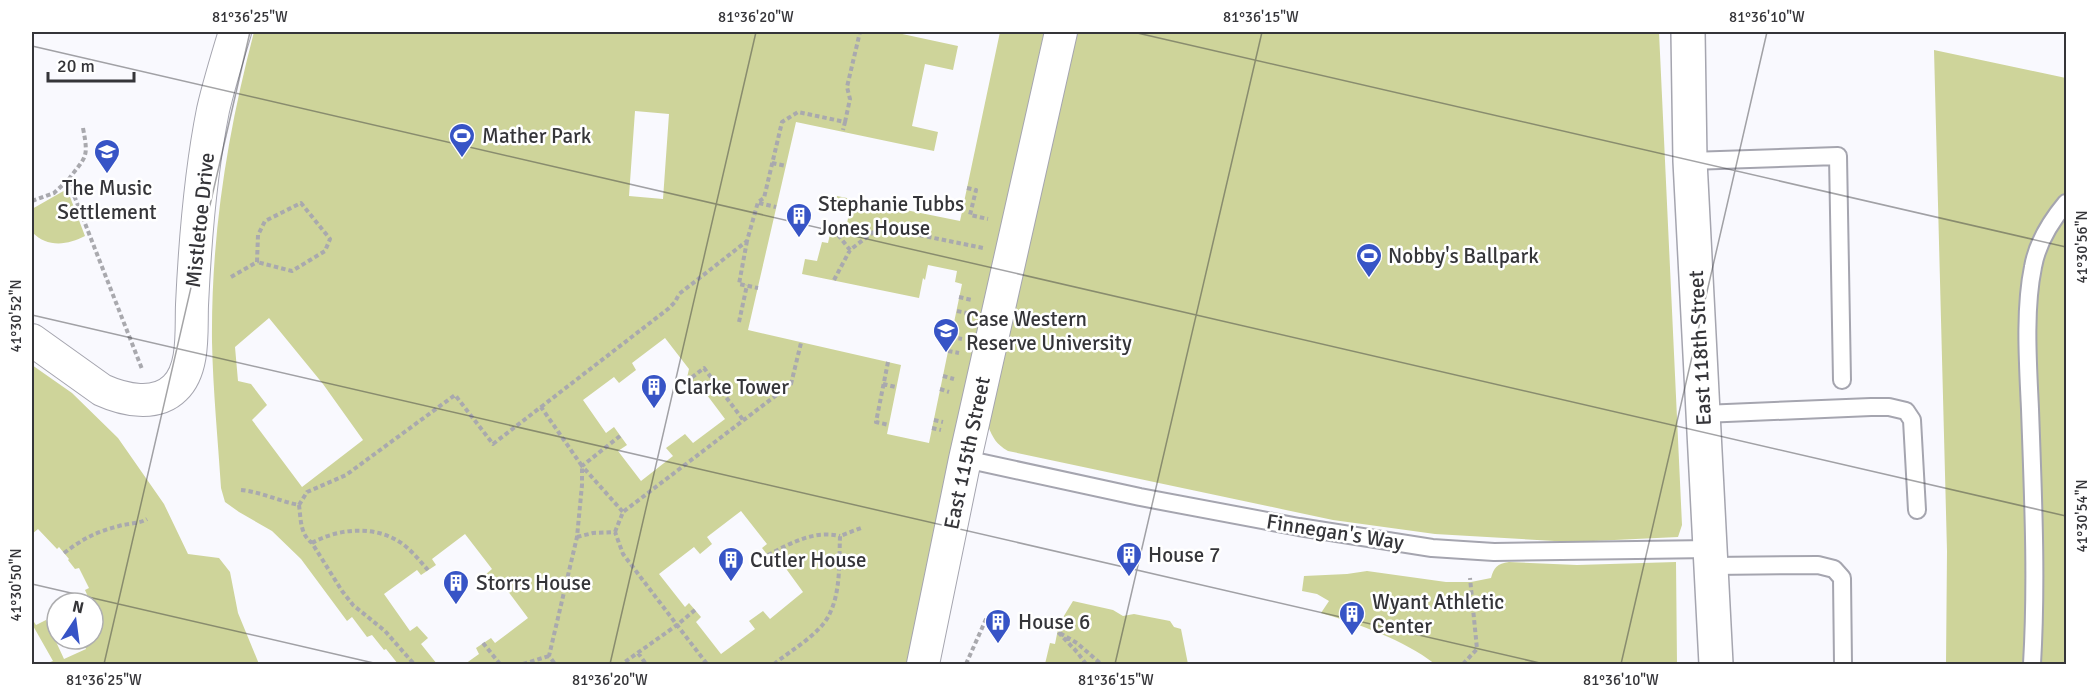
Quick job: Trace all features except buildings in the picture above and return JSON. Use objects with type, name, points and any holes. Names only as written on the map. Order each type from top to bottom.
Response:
[{"type":"street","name":"Mistletoe Drive","points":[[32,340],[102,390],[115,396],[139,400],[159,398],[176,388],[187,367],[190,347],[195,245],[206,150],[214,108],[235,32]]},
{"type":"street","name":"East 115th Street","points":[[923,664],[965,459],[1061,32]]},
{"type":"street","name":"East 118th Street","points":[[1688,32],[1690,161],[1716,664]]},
{"type":"lane","points":[[1690,161],[1838,156],[1842,380]]},
{"type":"lane","points":[[2032,664],[2034,567],[2028,356],[2032,268],[2038,247],[2049,227],[2067,203]]},
{"type":"lane","points":[[1704,414],[1871,407],[1889,407],[1906,411],[1912,420],[1917,510]]},
{"type":"lane","name":"Finnegan's Way","points":[[965,459],[1140,497],[1299,527],[1432,548],[1711,558],[1834,568],[1842,578],[1843,664]]},
{"type":"path","points":[[843,130],[850,99],[847,87],[860,32]]},
{"type":"path","points":[[758,288],[739,284],[747,241],[758,202],[764,198],[782,122],[798,112],[845,122]]},
{"type":"path","points":[[32,201],[54,193],[68,180],[86,156],[83,128]]},
{"type":"path","points":[[772,163],[786,166]]},
{"type":"path","points":[[68,180],[142,369]]},
{"type":"path","points":[[967,188],[975,190],[970,215],[993,220]]},
{"type":"path","points":[[231,277],[257,262],[292,271],[325,251],[330,239],[301,202],[265,221],[258,235],[257,262]]},
{"type":"path","points":[[758,202],[776,207]]},
{"type":"path","points":[[834,280],[850,250],[880,226],[987,249]]},
{"type":"path","points":[[838,235],[850,250]]},
{"type":"path","points":[[414,664],[385,631],[353,606],[312,543],[306,539],[302,532],[299,505],[307,492],[346,475],[455,395],[493,444],[668,309],[679,294],[747,241]]},
{"type":"path","points":[[739,322],[747,285]]},
{"type":"path","points":[[959,297],[975,301]]},
{"type":"path","points":[[957,311],[971,314]]},
{"type":"path","points":[[951,337],[966,340]]},
{"type":"path","points":[[707,664],[623,554],[615,532],[623,512],[791,384],[801,343]]},
{"type":"path","points":[[888,362],[876,422],[889,425]]},
{"type":"path","points":[[686,382],[704,368],[744,421]]},
{"type":"path","points":[[883,384],[897,387]]},
{"type":"path","points":[[541,408],[582,466],[623,512]]},
{"type":"path","points":[[582,466],[620,436]]},
{"type":"path","points":[[549,656],[578,537],[582,466]]},
{"type":"path","points":[[241,490],[257,492],[299,505]]},
{"type":"path","points":[[64,553],[89,536],[147,519]]},
{"type":"path","points":[[768,555],[811,536],[829,534],[840,536],[861,528]]},
{"type":"path","points":[[312,543],[339,532],[378,533],[403,544],[428,570]]},
{"type":"path","points":[[578,537],[593,533],[615,532]]},
{"type":"path","points":[[774,664],[818,630],[829,616],[835,599],[840,536]]},
{"type":"path","points":[[1463,664],[1477,649],[1470,578]]},
{"type":"path","points":[[622,664],[695,610]]},
{"type":"path","points":[[966,664],[987,617]]},
{"type":"path","points":[[1086,664],[1058,632],[1077,643],[1101,664]]},
{"type":"path","points":[[483,643],[500,664]]},
{"type":"path","points":[[638,653],[646,664]]},
{"type":"path","points":[[523,664],[549,656]]},
{"type":"path","points":[[549,656],[555,664]]},
{"type":"green space","points":[[254,32],[893,32],[958,46],[953,70],[925,64],[912,126],[938,132],[934,151],[796,122],[748,330],[901,365],[887,434],[929,443],[962,284],[955,282],[957,271],[928,265],[919,298],[802,274],[805,259],[817,261],[822,242],[828,243],[830,234],[845,236],[849,212],[835,209],[837,196],[960,221],[1000,32],[1044,32],[908,664],[465,664],[479,654],[476,648],[491,638],[495,643],[528,618],[501,582],[494,586],[485,575],[492,569],[465,534],[432,559],[436,565],[421,575],[417,570],[384,594],[410,631],[417,626],[428,638],[421,644],[437,664],[398,664],[372,635],[367,637],[352,617],[347,621],[301,559],[272,531],[225,502],[221,488],[212,342],[214,263],[222,186],[244,71]],"holes":[[[635,111],[669,114],[663,199],[629,196]],[[269,318],[323,384],[363,440],[302,487],[252,420],[267,405],[251,384],[238,381],[235,347]],[[665,338],[689,369],[686,382],[695,392],[701,387],[725,419],[693,443],[685,434],[666,448],[673,456],[641,481],[618,451],[627,445],[614,427],[606,433],[583,400],[614,377],[619,383],[636,370],[632,363]],[[741,511],[767,544],[762,548],[773,562],[779,559],[803,592],[770,619],[763,611],[749,621],[755,629],[721,654],[696,622],[701,617],[689,603],[685,607],[659,574],[694,547],[700,554],[712,544],[707,537]]]},
{"type":"green space","name":"Nobby's Ballpark","points":[[1078,32],[1659,32],[1682,525],[1678,537],[1572,542],[1435,534],[1333,520],[1008,451],[1001,446],[993,437],[988,426],[1060,98]]},
{"type":"green space","points":[[1934,50],[2066,78],[2066,664],[1946,664],[1947,551]]},
{"type":"green space","points":[[67,189],[85,236],[65,243],[44,241],[32,232],[32,209]]},
{"type":"green space","points":[[32,365],[72,393],[118,438],[164,504],[188,554],[219,558],[230,572],[238,613],[259,664],[45,664],[53,661],[47,651],[60,651],[64,659],[82,651],[105,651],[105,591],[85,591],[89,588],[79,568],[75,569],[59,547],[57,549],[38,529],[32,534]]},
{"type":"green space","points":[[1509,562],[1577,565],[1676,562],[1677,664],[1435,664],[1395,640],[1321,613],[1329,601],[1317,594],[1302,591],[1304,576],[1367,571],[1446,582],[1471,582],[1491,578],[1497,567]]},
{"type":"green space","points":[[1073,601],[1113,610],[1123,616],[1134,614],[1170,621],[1174,627],[1181,629],[1188,664],[1045,664],[1050,643],[1055,644],[1059,624]]},
{"type":"green space","points":[[45,620],[45,647],[32,624],[34,622],[36,625]]},
{"type":"place","name":"Mather Park","points":[[462,159]]},
{"type":"place","name":"The Music Settlement","points":[[107,175]]},
{"type":"place","name":"Stephanie Tubbs Jones House","points":[[799,239]]},
{"type":"place","name":"Nobby's Ballpark","points":[[1369,279]]},
{"type":"place","name":"Case Western Reserve University","points":[[946,354]]},
{"type":"place","name":"Clarke Tower","points":[[654,410]]},
{"type":"place","name":"House 7","points":[[1129,578]]},
{"type":"place","name":"Cutler House","points":[[731,583]]},
{"type":"place","name":"Storrs House","points":[[456,606]]},
{"type":"place","name":"Wyant Athletic Center","points":[[1352,637]]},
{"type":"place","name":"House 6","points":[[998,645]]}]
